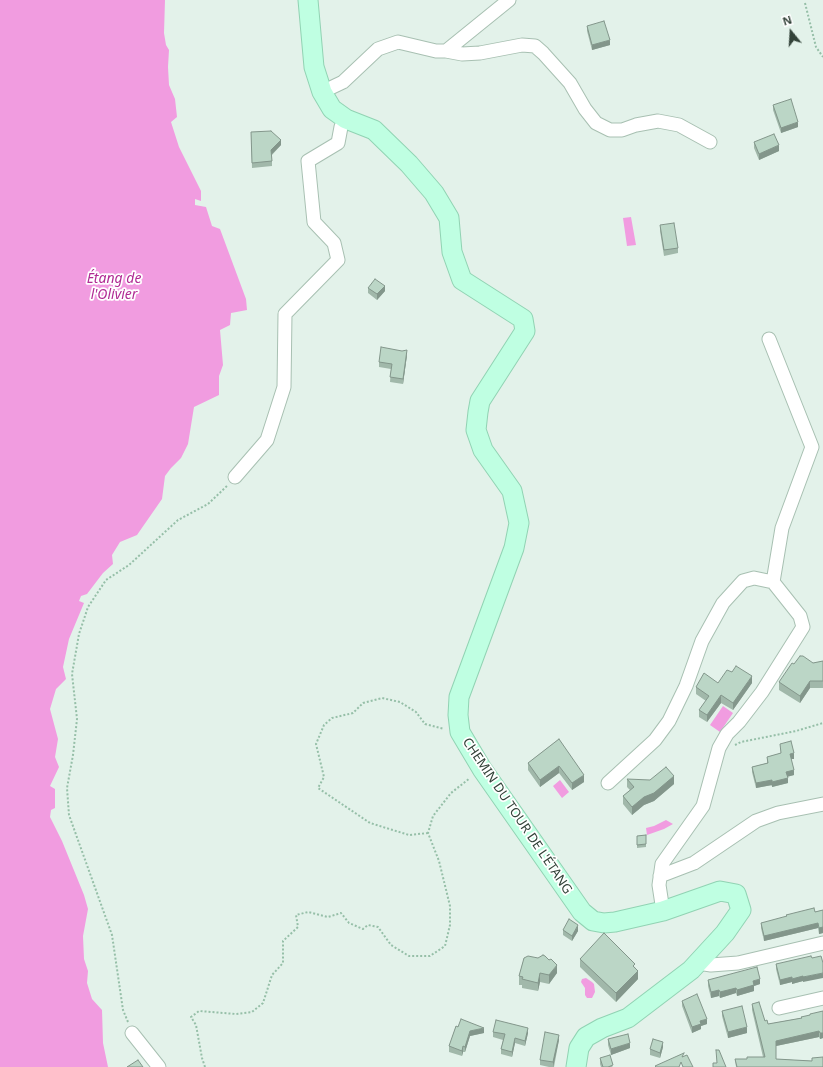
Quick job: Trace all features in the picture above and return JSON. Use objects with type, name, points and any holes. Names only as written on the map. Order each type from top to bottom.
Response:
[{"type":"street","name":"CHEMIN DU TOUR DE L'ÉTANG","points":[[308,0],[314,67],[322,92],[332,109],[346,119],[374,130],[409,164],[434,193],[450,218],[452,252],[462,280],[523,319],[525,331],[480,401],[478,412],[476,430],[483,450],[512,491],[519,523],[514,548],[459,697],[458,715],[460,732],[482,769],[582,912],[593,921],[604,923],[615,922],[664,911],[720,891],[736,894],[741,910],[725,933],[691,970],[628,1018],[602,1028],[586,1037],[579,1048],[576,1067]]},
{"type":"street","points":[[446,51],[509,0]]},
{"type":"street","points":[[322,92],[343,82],[378,49],[398,42],[436,51],[462,54],[480,53],[522,45],[535,46],[570,83],[585,109],[596,123],[610,130],[622,130],[636,125],[658,121],[679,125],[710,142]]},
{"type":"street","points":[[235,477],[267,440],[284,387],[285,314],[338,260],[334,243],[314,222],[308,160],[338,143],[341,127],[346,119]]},
{"type":"street","points":[[769,339],[812,447],[782,528],[773,582]]},
{"type":"street","points":[[608,783],[655,740],[669,720],[686,686],[702,641],[723,603],[743,581],[754,578],[773,582],[800,616],[803,627],[762,692],[739,722],[727,734],[719,748],[703,806],[662,864],[658,885],[664,911]]},
{"type":"street","points":[[660,876],[694,863],[756,821],[778,813],[823,804]]},
{"type":"street","points":[[698,963],[711,965],[738,963],[823,943]]},
{"type":"street","points":[[779,1008],[823,998]]},
{"type":"street","points":[[132,1033],[159,1067]]},
{"type":"path","points":[[804,3],[816,47],[823,57]]},
{"type":"path","points":[[132,1033],[123,1010],[112,935],[69,815],[66,788],[73,755],[77,719],[72,674],[79,634],[88,607],[106,580],[129,565],[178,520],[208,504],[235,477]]},
{"type":"path","points":[[428,833],[409,835],[370,823],[318,788],[324,777],[316,744],[324,725],[332,718],[353,713],[363,703],[382,698],[400,702],[416,712],[424,724],[460,732]]},
{"type":"path","points":[[731,747],[740,742],[796,731],[823,723]]},
{"type":"path","points":[[205,1067],[196,1024],[190,1017],[199,1011],[236,1014],[252,1012],[263,1003],[272,975],[283,963],[283,941],[298,927],[296,915],[308,912],[328,917],[341,913],[349,923],[363,929],[368,925],[378,927],[390,944],[409,956],[430,956],[445,946],[450,925],[450,906],[439,861],[428,833],[433,816],[451,792],[482,769]]},
{"type":"water","name":"Étang de l'Olivier","points":[[0,0],[165,0],[164,33],[166,45],[169,50],[169,85],[175,99],[177,117],[171,122],[179,147],[201,191],[201,201],[195,199],[195,205],[206,207],[212,226],[220,229],[246,299],[247,310],[231,313],[230,325],[220,330],[223,365],[219,376],[219,395],[194,407],[188,444],[181,458],[165,476],[162,499],[137,535],[120,542],[112,555],[113,564],[103,573],[87,594],[81,596],[79,601],[84,603],[69,639],[63,667],[66,679],[56,689],[50,709],[58,739],[55,757],[59,767],[50,786],[55,789],[55,808],[51,810],[50,817],[62,841],[84,895],[88,909],[83,936],[84,959],[88,971],[87,983],[92,999],[102,1010],[103,1043],[108,1067],[0,1067]]},
{"type":"water","points":[[631,217],[636,245],[627,246],[623,218]]},
{"type":"water","points":[[723,706],[733,713],[720,732],[710,725]]},
{"type":"water","points":[[560,780],[569,792],[562,798],[553,786]]},
{"type":"water","points":[[666,820],[673,824],[647,835],[646,828]]},
{"type":"water","points":[[586,978],[594,984],[595,992],[592,998],[587,998],[585,995],[585,988],[581,982],[582,979]]},
{"type":"building","points":[[604,21],[610,40],[592,45],[587,26]]},
{"type":"building","points":[[791,99],[798,122],[781,128],[773,105]]},
{"type":"building","points":[[271,131],[281,140],[271,150],[272,161],[252,163],[251,132]]},
{"type":"building","points":[[774,134],[779,145],[759,154],[754,142]]},
{"type":"building","points":[[674,223],[678,248],[664,250],[660,225]]},
{"type":"building","points":[[375,279],[385,286],[377,294],[368,288]]},
{"type":"building","points":[[381,347],[402,351],[407,350],[403,379],[390,377],[392,364],[379,362]]},
{"type":"building","points":[[800,656],[803,656],[813,663],[823,661],[823,681],[810,681],[800,696],[779,682],[792,663],[794,664]]},
{"type":"building","points":[[736,666],[752,676],[733,703],[721,695],[707,715],[699,710],[709,696],[696,687],[704,673],[718,683],[727,670],[732,672]]},
{"type":"building","points":[[559,739],[584,775],[572,783],[559,766],[540,780],[528,763]]},
{"type":"building","points":[[791,741],[794,753],[790,754],[794,770],[786,772],[788,778],[772,782],[772,780],[756,783],[752,767],[768,763],[767,757],[781,753],[780,744]]},
{"type":"building","points":[[666,767],[674,776],[654,793],[644,797],[632,807],[623,796],[634,787],[627,779],[650,780]]},
{"type":"building","points":[[646,835],[646,844],[637,845],[637,836]]},
{"type":"building","points":[[814,908],[815,912],[823,910],[823,927],[819,928],[818,923],[764,936],[761,923]]},
{"type":"building","points":[[569,919],[578,925],[572,936],[563,930]]},
{"type":"building","points":[[604,933],[635,964],[633,966],[638,971],[616,993],[580,959]]},
{"type":"building","points":[[543,955],[549,960],[551,959],[557,965],[549,975],[540,973],[538,983],[522,979],[523,977],[519,976],[524,958],[528,956],[538,958]]},
{"type":"building","points":[[811,956],[812,958],[821,956],[823,973],[780,980],[776,964]]},
{"type":"building","points":[[757,967],[760,979],[753,981],[754,985],[737,990],[736,988],[720,992],[719,990],[711,992],[708,980]]},
{"type":"building","points":[[697,994],[707,1019],[700,1021],[701,1024],[692,1027],[682,1001]]},
{"type":"building","points":[[759,1002],[765,1021],[767,1020],[768,1024],[802,1018],[801,1017],[823,1011],[823,1033],[820,1033],[819,1031],[776,1041],[776,1059],[812,1061],[812,1058],[823,1057],[823,1067],[737,1067],[735,1059],[765,1057],[752,1004]]},
{"type":"building","points":[[742,1006],[747,1027],[728,1032],[722,1011]]},
{"type":"building","points":[[461,1019],[484,1028],[470,1031],[465,1047],[463,1046],[462,1051],[449,1046],[456,1026],[458,1027]]},
{"type":"building","points":[[496,1020],[528,1028],[525,1041],[515,1038],[512,1052],[501,1049],[505,1034],[493,1032]]},
{"type":"building","points":[[545,1032],[559,1035],[553,1062],[540,1060]]},
{"type":"building","points":[[628,1034],[630,1043],[611,1049],[608,1039]]},
{"type":"building","points":[[653,1039],[663,1042],[660,1053],[650,1049]]},
{"type":"building","points":[[716,1050],[719,1050],[726,1067],[713,1067],[713,1063],[717,1063]]},
{"type":"building","points":[[684,1053],[682,1057],[687,1055],[693,1067],[683,1067],[681,1062],[679,1067],[655,1066]]},
{"type":"building","points":[[610,1055],[613,1065],[603,1067],[600,1058]]},
{"type":"building","points":[[138,1060],[143,1067],[127,1067]]}]
